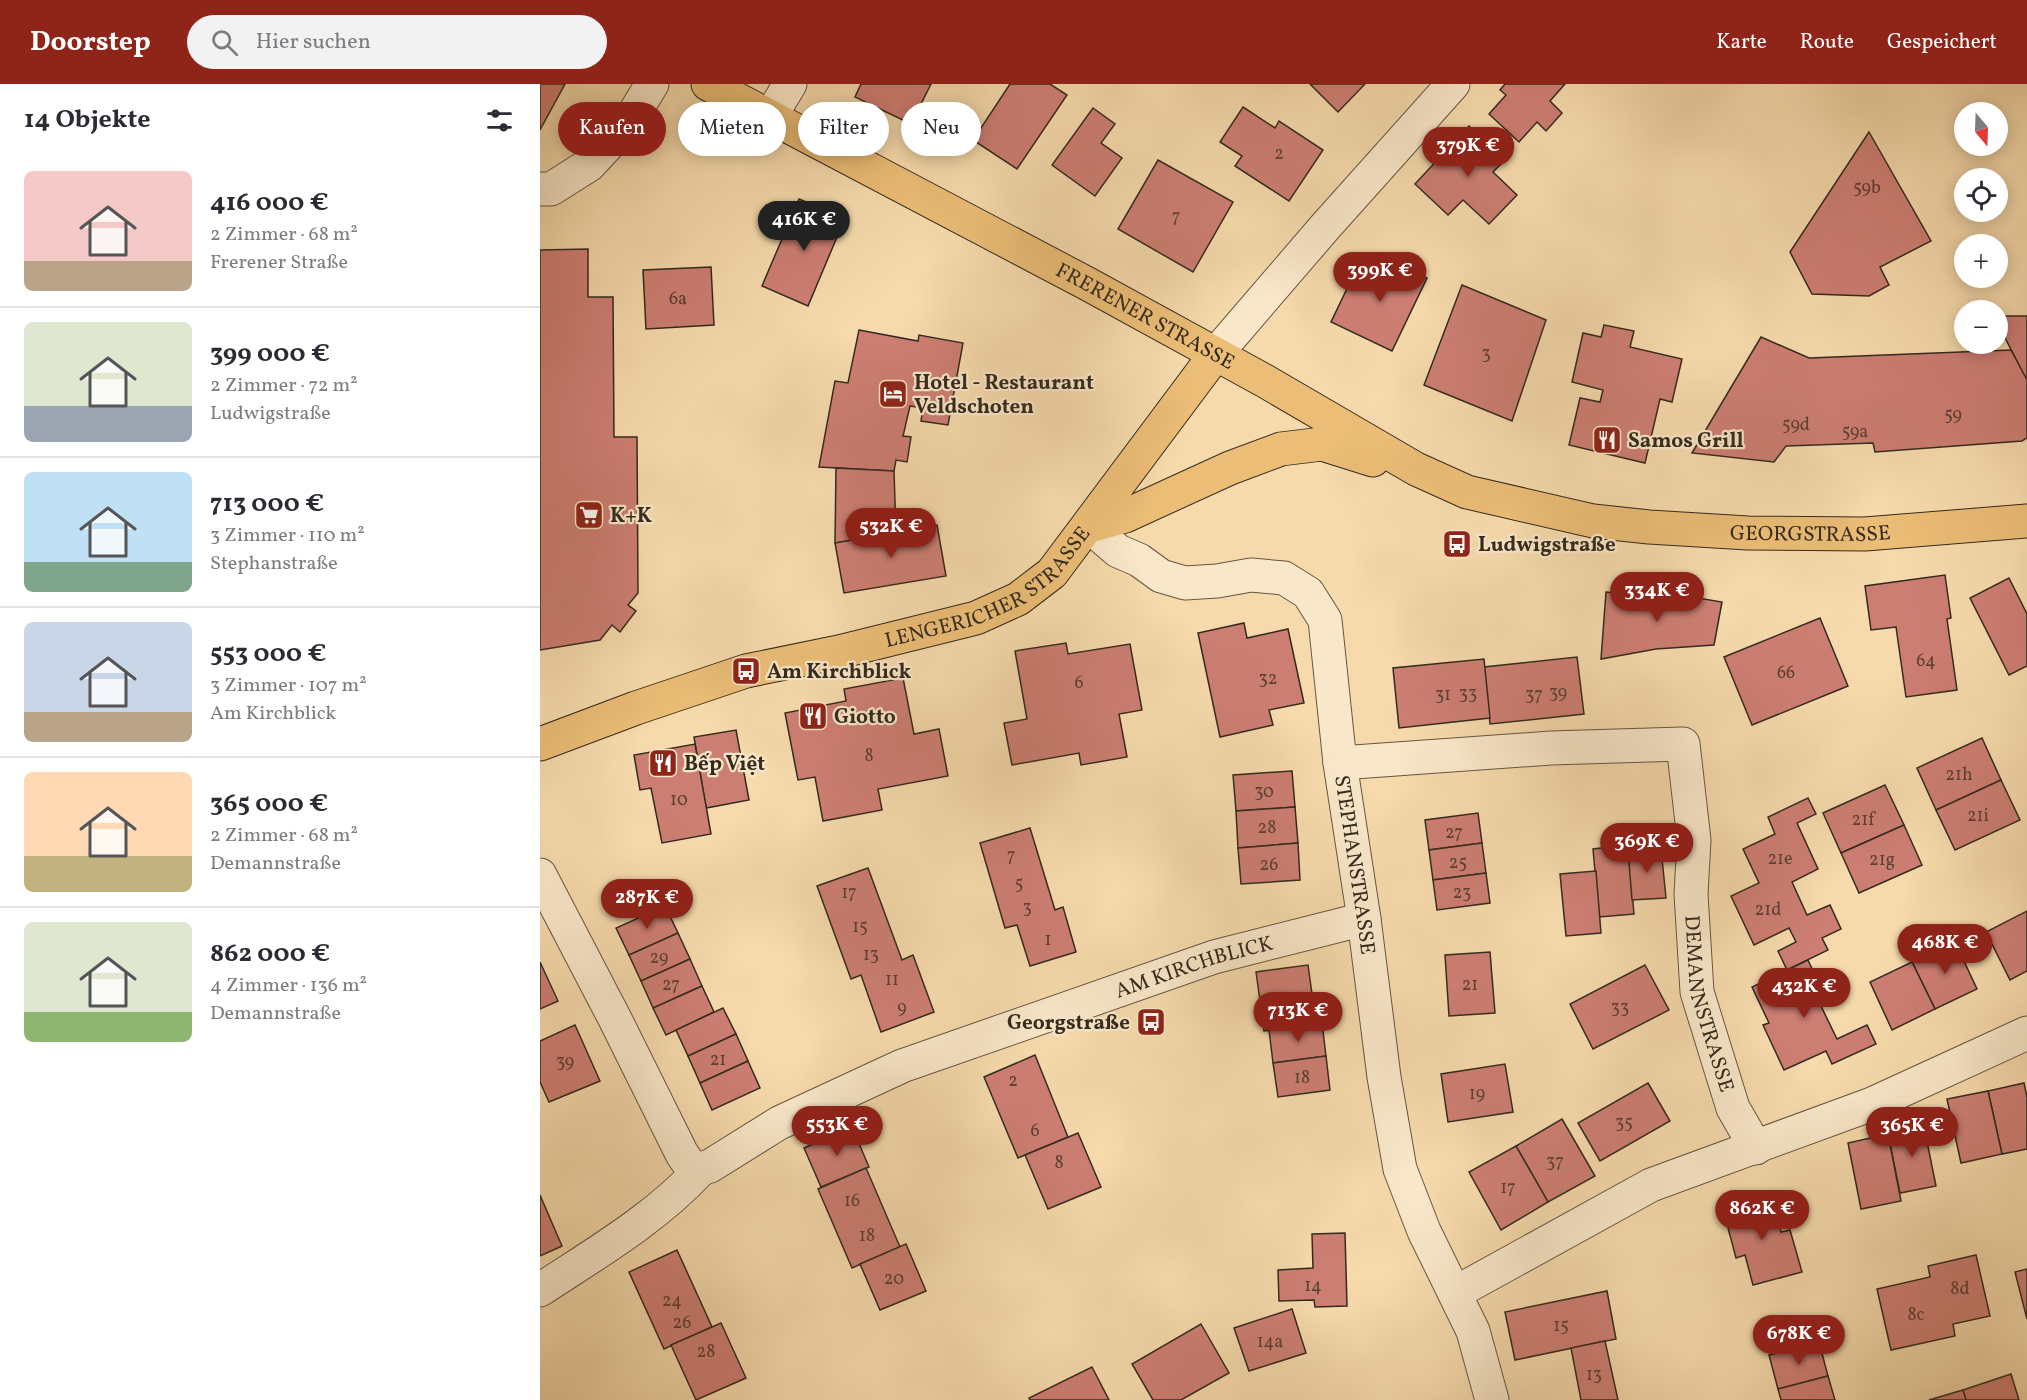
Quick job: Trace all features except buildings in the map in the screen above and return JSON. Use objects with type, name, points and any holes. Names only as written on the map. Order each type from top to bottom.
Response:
[{"type":"main road","name":"FRERENER STRASSE","points":[[708,84],[742,102]]},
{"type":"main road","name":"FRERENER STRASSE","points":[[786,125],[1086,283],[1265,381],[1416,469],[1467,492],[1593,521]]},
{"type":"main road","name":"LENGERICHER STRASSE","points":[[540,744],[636,708],[746,671],[839,652],[976,618],[1018,599],[1052,573],[1215,355]]},
{"type":"main road","points":[[1089,526],[1125,516],[1230,468],[1281,449],[1322,444],[1363,458],[1416,469]]},
{"type":"main road","name":"GEORGSTRASSE","points":[[1593,521],[1748,533],[1865,534],[2027,520]]},
{"type":"street","points":[[540,189],[551,189],[589,165],[629,122],[652,84]]},
{"type":"street","points":[[779,102],[790,84]]},
{"type":"street","points":[[1215,355],[1317,236],[1453,84]]},
{"type":"street","name":"STEPHANSTRASSE","points":[[1089,526],[1118,551],[1139,561],[1161,576],[1185,583],[1217,581],[1251,575],[1284,578],[1308,593],[1325,620],[1340,763],[1364,919],[1384,1077],[1400,1169],[1424,1231],[1473,1331],[1492,1400]]},
{"type":"street","name":"DEMANNSTRASSE","points":[[1340,763],[1551,748],[1683,744],[1694,840],[1691,894],[1697,992],[1732,1108],[1756,1148]]},
{"type":"street","points":[[540,875],[682,1154],[691,1167],[701,1169]]},
{"type":"street","name":"AM KIRCHBLICK","points":[[540,1290],[633,1229],[680,1192],[701,1169],[710,1166],[780,1123],[902,1066],[1214,957],[1364,919]]},
{"type":"street","points":[[1455,1293],[1651,1185],[1872,1104],[2027,1033]]},
{"type":"place","name":"Hotel - Restaurant Veldschoten","points":[[893,394]]},
{"type":"place","name":"Samos Grill","points":[[1607,440]]},
{"type":"place","name":"K+K","points":[[589,515]]},
{"type":"place","name":"Ludwigstraße","points":[[1457,544]]},
{"type":"place","name":"Am Kirchblick","points":[[746,671]]},
{"type":"place","name":"Giotto","points":[[813,716]]},
{"type":"place","name":"Bếp Việt","points":[[663,763]]},
{"type":"place","name":"Georgstraße","points":[[1151,1022]]}]
